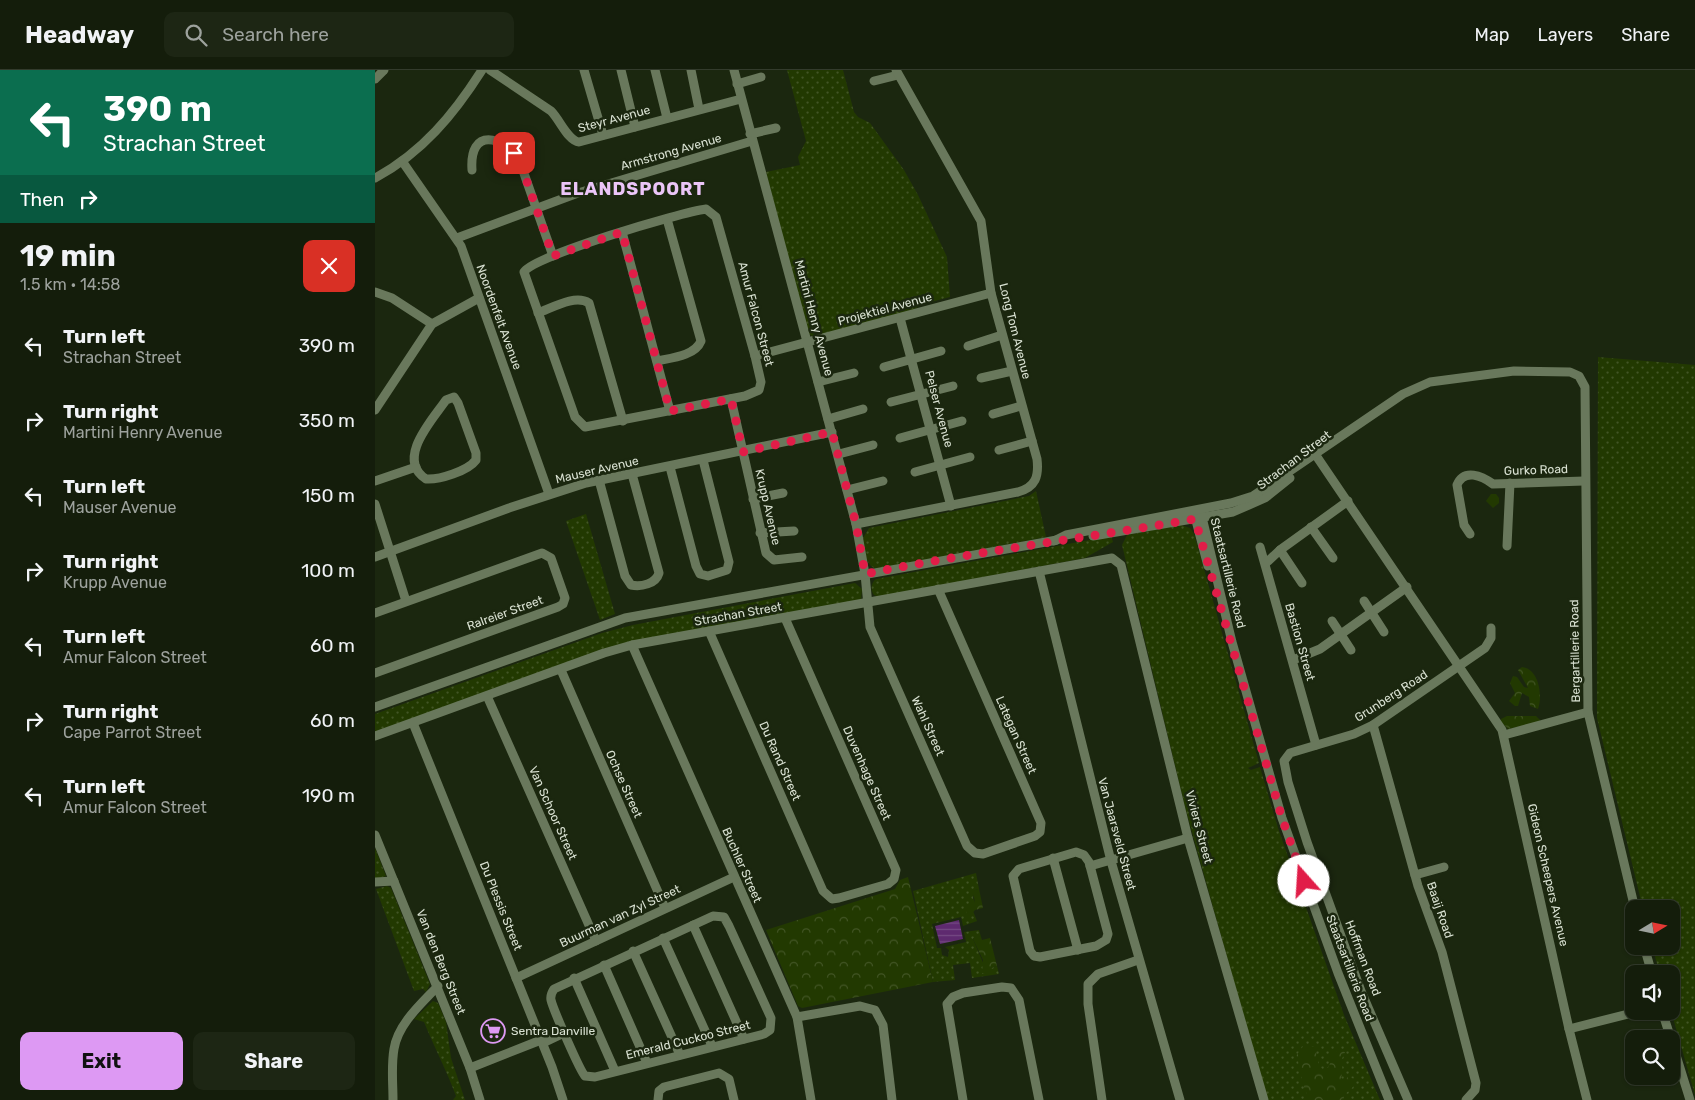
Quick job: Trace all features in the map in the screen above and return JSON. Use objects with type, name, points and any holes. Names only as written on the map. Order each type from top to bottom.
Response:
[{"type":"street","points":[[375,79],[384,70]]},
{"type":"street","points":[[375,178],[402,161],[443,124],[460,104],[482,70]]},
{"type":"street","name":"Steyr Avenue","points":[[490,70],[551,111],[558,118],[573,142],[585,142],[603,135],[741,99]]},
{"type":"street","points":[[584,70],[603,135]]},
{"type":"street","points":[[621,70],[635,127]]},
{"type":"street","points":[[655,70],[667,118]]},
{"type":"street","points":[[691,70],[699,109]]},
{"type":"street","name":"Martini Henry Avenue","points":[[734,70],[839,454],[856,524],[865,574]]},
{"type":"street","points":[[874,81],[897,72]]},
{"type":"street","name":"Long Tom Avenue","points":[[897,72],[979,217],[991,293],[1037,459],[1038,473],[1034,483],[1024,491],[951,506]]},
{"type":"street","points":[[737,84],[761,78]]},
{"type":"street","name":"Armstrong Avenue","points":[[457,238],[536,208],[775,128]]},
{"type":"street","points":[[472,170],[471,155],[479,142],[494,140],[506,146],[520,162],[553,256]]},
{"type":"street","name":"Noordenfelt Avenue","points":[[402,161],[457,238],[549,494]]},
{"type":"street","name":"Amur Falcon Street","points":[[706,209],[716,217],[755,356],[761,382],[759,390],[753,394],[731,399],[592,427],[579,424],[524,272],[527,267],[553,256],[622,232],[706,209]]},
{"type":"street","points":[[657,361],[693,352],[699,347],[701,341],[667,219]]},
{"type":"street","points":[[622,232],[670,411]]},
{"type":"street","points":[[375,292],[392,298],[432,324]]},
{"type":"street","name":"Projektiel Avenue","points":[[755,356],[991,293]]},
{"type":"street","points":[[375,410],[432,324],[479,298]]},
{"type":"street","points":[[538,313],[573,301],[581,300],[589,303],[623,421]]},
{"type":"street","name":"Pelser Avenue","points":[[900,318],[932,429],[951,506]]},
{"type":"street","points":[[968,346],[1002,335]]},
{"type":"street","points":[[884,367],[941,351]]},
{"type":"street","points":[[981,378],[1012,371]]},
{"type":"street","name":"Strachan Street","points":[[375,707],[609,622],[1054,540],[1095,536],[1197,514],[1233,512],[1257,503],[1316,456],[1367,419],[1403,394],[1430,382],[1514,371],[1570,372],[1581,378],[1585,387]]},
{"type":"street","points":[[819,382],[854,373]]},
{"type":"street","points":[[891,402],[953,386]]},
{"type":"street","name":"Bergartillerie Road","points":[[1585,387],[1588,712],[1633,900]]},
{"type":"street","points":[[454,397],[461,410],[476,453],[474,463],[430,479],[422,476],[416,467],[414,461],[418,442],[446,400],[454,397]]},
{"type":"street","name":"Krupp Avenue","points":[[731,399],[766,553],[771,558],[783,560],[802,557]]},
{"type":"street","points":[[993,414],[1021,406]]},
{"type":"street","points":[[828,418],[863,409]]},
{"type":"street","points":[[900,438],[962,421]]},
{"type":"street","name":"Mauser Avenue","points":[[375,557],[549,494],[599,480],[743,452],[832,432]]},
{"type":"street","points":[[999,450],[1032,441]]},
{"type":"street","points":[[839,454],[873,445]]},
{"type":"street","name":"Gideon Scheepers Avenue","points":[[1316,456],[1407,587],[1504,735],[1569,1029],[1587,1100]]},
{"type":"street","points":[[915,472],[970,457]]},
{"type":"street","points":[[670,467],[695,566],[700,574],[708,576],[727,570],[729,562],[703,460]]},
{"type":"street","points":[[375,481],[416,467]]},
{"type":"street","points":[[599,480],[625,576],[631,585],[638,586],[652,583],[657,579],[659,573],[632,474]]},
{"type":"street","name":"Gurko Road","points":[[1470,534],[1464,525],[1457,485],[1459,482],[1476,474],[1481,475],[1493,484],[1585,481]]},
{"type":"street","points":[[847,490],[883,481]]},
{"type":"street","points":[[1507,546],[1510,483]]},
{"type":"street","points":[[753,499],[783,492]]},
{"type":"street","points":[[1266,563],[1280,550],[1348,501]]},
{"type":"street","points":[[375,504],[406,601]]},
{"type":"street","points":[[856,524],[951,506]]},
{"type":"street","name":"Staatsartillerie Road","points":[[1197,514],[1282,818],[1338,973],[1389,1100]]},
{"type":"street","points":[[1311,527],[1333,558]]},
{"type":"street","points":[[760,532],[794,531]]},
{"type":"street","name":"Bastion Street","points":[[1260,547],[1316,745]]},
{"type":"street","points":[[1280,550],[1302,583]]},
{"type":"street","name":"Ralreier Street","points":[[375,612],[542,553],[551,558],[565,598],[563,604],[558,607],[375,673]]},
{"type":"street","name":"Strachan Street","points":[[375,736],[632,645],[868,601],[938,590],[1108,557],[1116,559]]},
{"type":"street","name":"Viviers Street","points":[[1116,559],[1121,565],[1188,838],[1263,1100]]},
{"type":"street","name":"Van Jaarsveld Street","points":[[1039,571],[1111,861],[1138,960],[1180,1100]]},
{"type":"street","name":"Wahl Street","points":[[865,574],[869,618],[874,638],[967,846],[979,854]]},
{"type":"street","points":[[1293,660],[1312,654],[1407,587]]},
{"type":"street","name":"Lategan Street","points":[[938,590],[1041,823],[1039,832],[1035,836],[988,853],[979,854]]},
{"type":"street","points":[[1364,601],[1384,632]]},
{"type":"street","name":"Duvenhage Street","points":[[785,618],[895,870],[894,878],[888,884],[832,899]]},
{"type":"street","points":[[1331,621],[1351,650]]},
{"type":"street","points":[[1459,667],[1487,646],[1491,638],[1491,628]]},
{"type":"street","name":"Du Rand Street","points":[[709,631],[823,891],[832,899]]},
{"type":"street","name":"Buchler Street","points":[[632,645],[797,1017],[811,1100]]},
{"type":"street","name":"Grunberg Road","points":[[1284,765],[1284,761],[1290,753],[1354,734],[1373,726],[1459,667]]},
{"type":"street","name":"Ochse Street","points":[[561,670],[665,908]]},
{"type":"street","name":"Van Schoor Street","points":[[487,696],[596,941]]},
{"type":"street","points":[[1504,735],[1588,712]]},
{"type":"street","name":"Du Plessis Street","points":[[413,723],[542,1042],[563,1100]]},
{"type":"street","name":"Baaij Road","points":[[1373,726],[1415,875],[1442,952],[1475,1083],[1475,1090],[1466,1100]]},
{"type":"street","name":"Hoffman Road","points":[[1284,765],[1305,834],[1361,991],[1408,1100]]},
{"type":"street","name":"Van den Berg Street","points":[[375,835],[470,1068],[480,1100]]},
{"type":"street","points":[[1090,866],[1188,838]]},
{"type":"street","points":[[1079,852],[1087,859],[1107,937],[1102,944],[1040,957],[1033,956],[1030,951],[1013,876],[1019,869],[1053,858],[1079,852]]},
{"type":"street","points":[[1053,858],[1078,950]]},
{"type":"street","points":[[1415,875],[1444,866]]},
{"type":"street","name":"Buurman van Zyl Street","points":[[516,978],[734,877]]},
{"type":"street","points":[[375,882],[394,880]]},
{"type":"street","name":"Emerald Cuckoo Street","points":[[713,916],[721,916],[725,920],[771,1018],[772,1027],[767,1033],[595,1077],[585,1076],[564,1033],[551,996],[557,986],[663,938],[713,916]]},
{"type":"street","points":[[693,925],[744,1039]]},
{"type":"street","points":[[663,938],[712,1046]]},
{"type":"street","points":[[633,951],[680,1055]]},
{"type":"street","points":[[1102,1100],[1088,1004],[1088,984],[1098,974],[1138,960]]},
{"type":"street","points":[[604,965],[647,1063]]},
{"type":"street","points":[[574,978],[615,1072]]},
{"type":"street","points":[[393,1100],[393,1057],[396,1040],[406,1021],[437,986]]},
{"type":"street","points":[[963,1100],[947,1004],[953,997],[963,993],[1002,988],[1014,991],[1019,1000],[1039,1100]]},
{"type":"street","points":[[797,1017],[860,1006],[875,1010],[883,1025],[892,1100]]},
{"type":"street","points":[[1569,1029],[1625,1015]]},
{"type":"street","points":[[470,1068],[564,1033]]},
{"type":"street","points":[[1680,1068],[1690,1100]]},
{"type":"street","points":[[659,1096],[671,1084],[719,1073],[729,1079],[734,1100]]},
{"type":"green space","points":[[787,70],[843,70],[854,112],[858,117],[870,123],[904,170],[918,195],[947,257],[950,297],[923,304],[907,313],[813,337],[808,333],[766,172],[800,165],[798,157],[806,141]]},
{"type":"green space","points":[[1598,357],[1695,365],[1695,1095],[1680,1042],[1680,1030],[1676,1030],[1674,1020],[1680,1020],[1680,965],[1657,965],[1655,955],[1680,955],[1680,900],[1641,900],[1597,718]]},
{"type":"green space","points":[[1036,491],[1046,537],[878,569],[868,562],[863,538],[869,528],[1029,496]]},
{"type":"green space","points":[[1491,494],[1496,494],[1499,498],[1499,503],[1493,508],[1486,501]]},
{"type":"green space","points":[[586,514],[615,614],[600,620],[566,521]]},
{"type":"green space","points":[[1181,525],[1190,528],[1194,534],[1259,763],[1248,768],[1251,770],[1260,767],[1278,828],[1344,1015],[1380,1100],[1267,1100],[1185,807],[1122,545],[1127,535]]},
{"type":"green space","points":[[1111,536],[1113,542],[1085,558],[879,597],[874,595],[872,591],[872,584],[876,579]]},
{"type":"green space","points":[[855,583],[862,589],[861,600],[670,635],[375,733],[375,714],[602,633],[633,625]]},
{"type":"green space","points":[[1522,667],[1528,669],[1536,678],[1540,691],[1538,709],[1530,706],[1529,697],[1522,693],[1518,706],[1509,701],[1515,693],[1510,683],[1513,676],[1517,677],[1524,687],[1528,688],[1518,670]]},
{"type":"green space","points":[[1507,716],[1536,716],[1540,722],[1508,729],[1501,722],[1501,719]]},
{"type":"green space","points":[[375,848],[386,876],[375,880]]},
{"type":"green space","points":[[976,873],[979,889],[975,890],[973,898],[975,902],[971,906],[977,921],[963,926],[961,917],[932,924],[937,948],[941,948],[942,955],[948,957],[949,950],[945,947],[966,942],[964,932],[979,930],[981,937],[976,936],[973,939],[984,965],[991,968],[997,966],[999,974],[972,978],[970,963],[953,965],[955,980],[933,982],[913,891]]},
{"type":"green space","points":[[908,877],[933,982],[802,1008],[798,1006],[766,930],[895,889],[900,880]]},
{"type":"green space","points":[[387,886],[391,888],[430,984],[426,992],[423,989],[414,991],[376,889]]},
{"type":"green space","points":[[979,889],[983,908],[975,910],[970,916],[966,915],[967,906],[975,902],[973,893]]},
{"type":"green space","points":[[976,935],[981,937],[982,940],[990,938],[997,966],[991,968],[989,974],[982,974],[983,960],[973,939]]},
{"type":"green space","points":[[433,1001],[438,1003],[446,1022],[451,1058],[465,1100],[453,1100],[456,1096],[449,1077],[424,1022],[414,1019]]},
{"type":"green space","points":[[1304,1045],[1315,1047],[1319,1066],[1325,1071],[1330,1064],[1328,1057],[1330,1053],[1341,1050],[1345,1052],[1341,1061],[1343,1071],[1341,1078],[1345,1080],[1349,1076],[1355,1080],[1353,1087],[1343,1096],[1344,1100],[1312,1100],[1308,1096],[1296,1056]]},
{"type":"shaded area","points":[[959,920],[963,939],[940,944],[935,926]]},
{"type":"place","name":"Sentra Danville","points":[[493,1031]]},
{"type":"district","name":"ELANDSPOORT","points":[[633,189]]},
{"type":"route","points":[[514,153],[520,162],[553,256],[622,232],[670,411],[731,399],[743,452],[832,432],[856,524],[865,574],[1054,540],[1066,540],[1195,519],[1282,818],[1304,881]]}]
